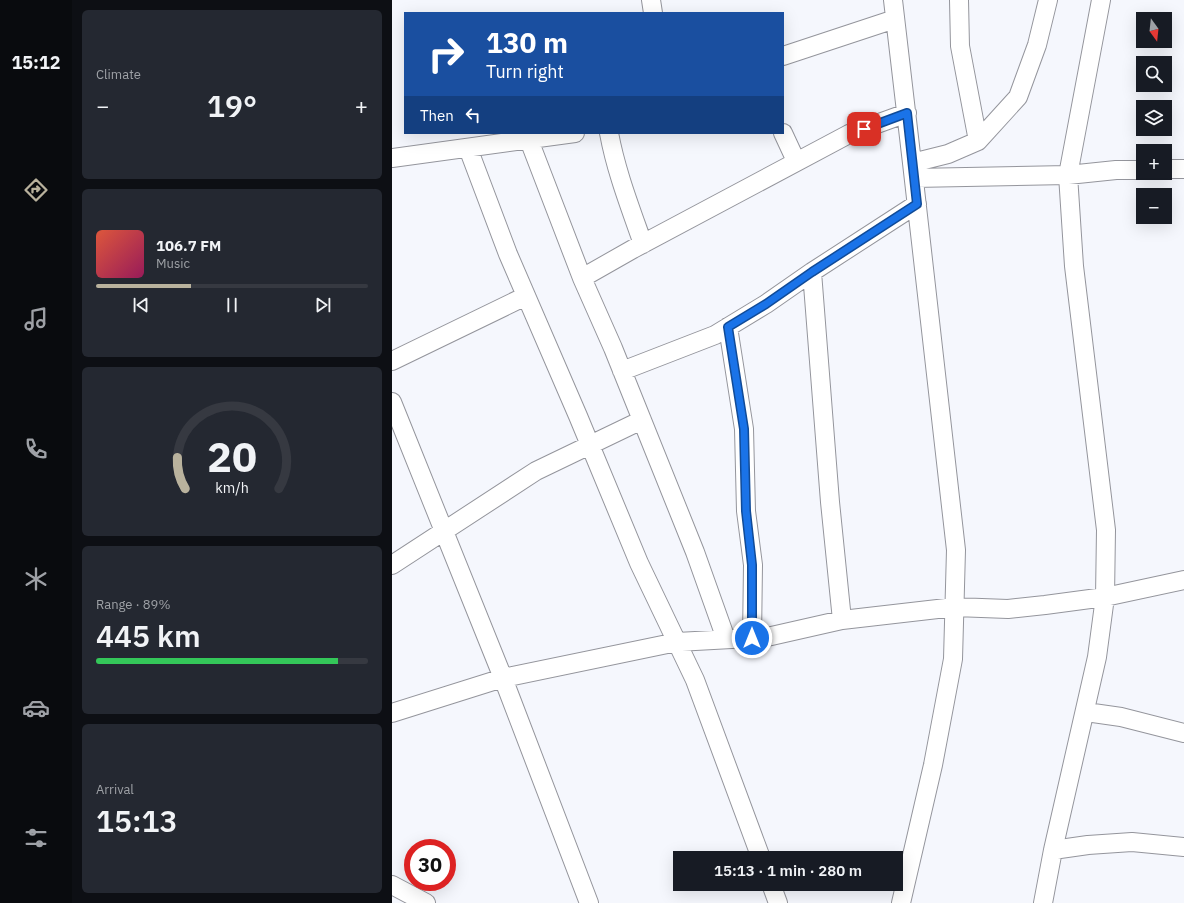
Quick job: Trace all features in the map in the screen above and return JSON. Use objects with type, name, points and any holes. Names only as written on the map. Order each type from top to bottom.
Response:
[{"type":"street","points":[[651,0],[653,12]]},
{"type":"street","points":[[892,0],[907,113],[956,550],[953,659],[933,764],[901,903]]},
{"type":"street","points":[[959,0],[960,46],[978,141]]},
{"type":"street","points":[[913,171],[978,141],[1018,97],[1038,45],[1048,0]]},
{"type":"street","points":[[1043,903],[1053,850],[1086,712],[1097,657],[1105,597],[1106,530],[1074,266],[1068,175],[1101,0]]},
{"type":"street","points":[[784,56],[895,19]]},
{"type":"street","points":[[582,278],[849,134],[907,113]]},
{"type":"street","points":[[392,158],[568,134]]},
{"type":"street","points":[[609,134],[612,150],[643,244]]},
{"type":"street","points":[[783,134],[796,162]]},
{"type":"street","points":[[529,140],[582,278],[642,420],[695,552],[726,639]]},
{"type":"street","points":[[468,148],[508,254],[590,444],[639,563],[695,680],[758,851]]},
{"type":"street","points":[[1172,170],[1184,169]]},
{"type":"street","points":[[913,171],[1068,175],[1116,170],[1136,170]]},
{"type":"street","points":[[622,372],[715,335],[766,304],[812,272],[917,204]]},
{"type":"street","points":[[812,272],[830,502],[842,620]]},
{"type":"street","points":[[392,361],[526,296]]},
{"type":"street","points":[[728,327],[744,429],[746,511],[752,565],[752,638]]},
{"type":"street","points":[[392,402],[503,678],[589,903]]},
{"type":"street","points":[[392,565],[536,471],[642,420]]},
{"type":"street","points":[[392,713],[503,678],[677,642],[767,637],[842,620],[955,607],[1008,609],[1105,597],[1184,580]]},
{"type":"street","points":[[1086,712],[1121,717],[1184,734]]},
{"type":"street","points":[[1053,850],[1088,845],[1132,842],[1184,847]]},
{"type":"street","points":[[392,885],[426,903]]},
{"type":"street","points":[[773,891],[778,903]]},
{"type":"route","points":[[752,638],[752,565],[746,511],[744,429],[728,327],[766,304],[812,272],[917,204],[907,113],[864,129]]}]
